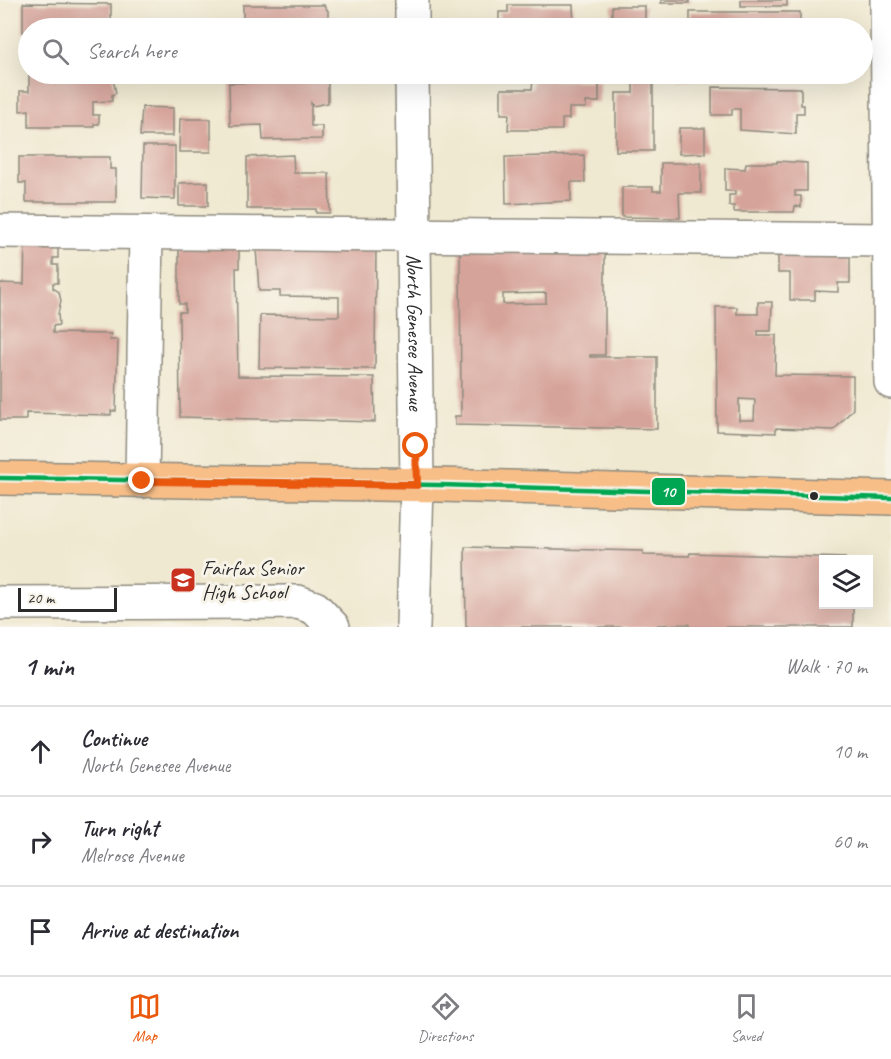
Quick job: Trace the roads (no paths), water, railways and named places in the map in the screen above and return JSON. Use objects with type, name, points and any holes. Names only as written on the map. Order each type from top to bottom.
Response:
[{"type":"main road","points":[[0,478],[417,485],[891,498]]},
{"type":"street","points":[[412,0],[412,18]]},
{"type":"street","points":[[887,0],[891,382]]},
{"type":"street","name":"North Genesee Avenue","points":[[412,84],[412,237],[417,485],[413,627]]},
{"type":"street","points":[[0,231],[412,237],[890,240]]},
{"type":"street","points":[[142,481],[146,233]]},
{"type":"street","points":[[0,603],[298,602],[315,608],[333,627]]},
{"type":"place","name":"Fairfax Senior High School","points":[[183,580]]}]
